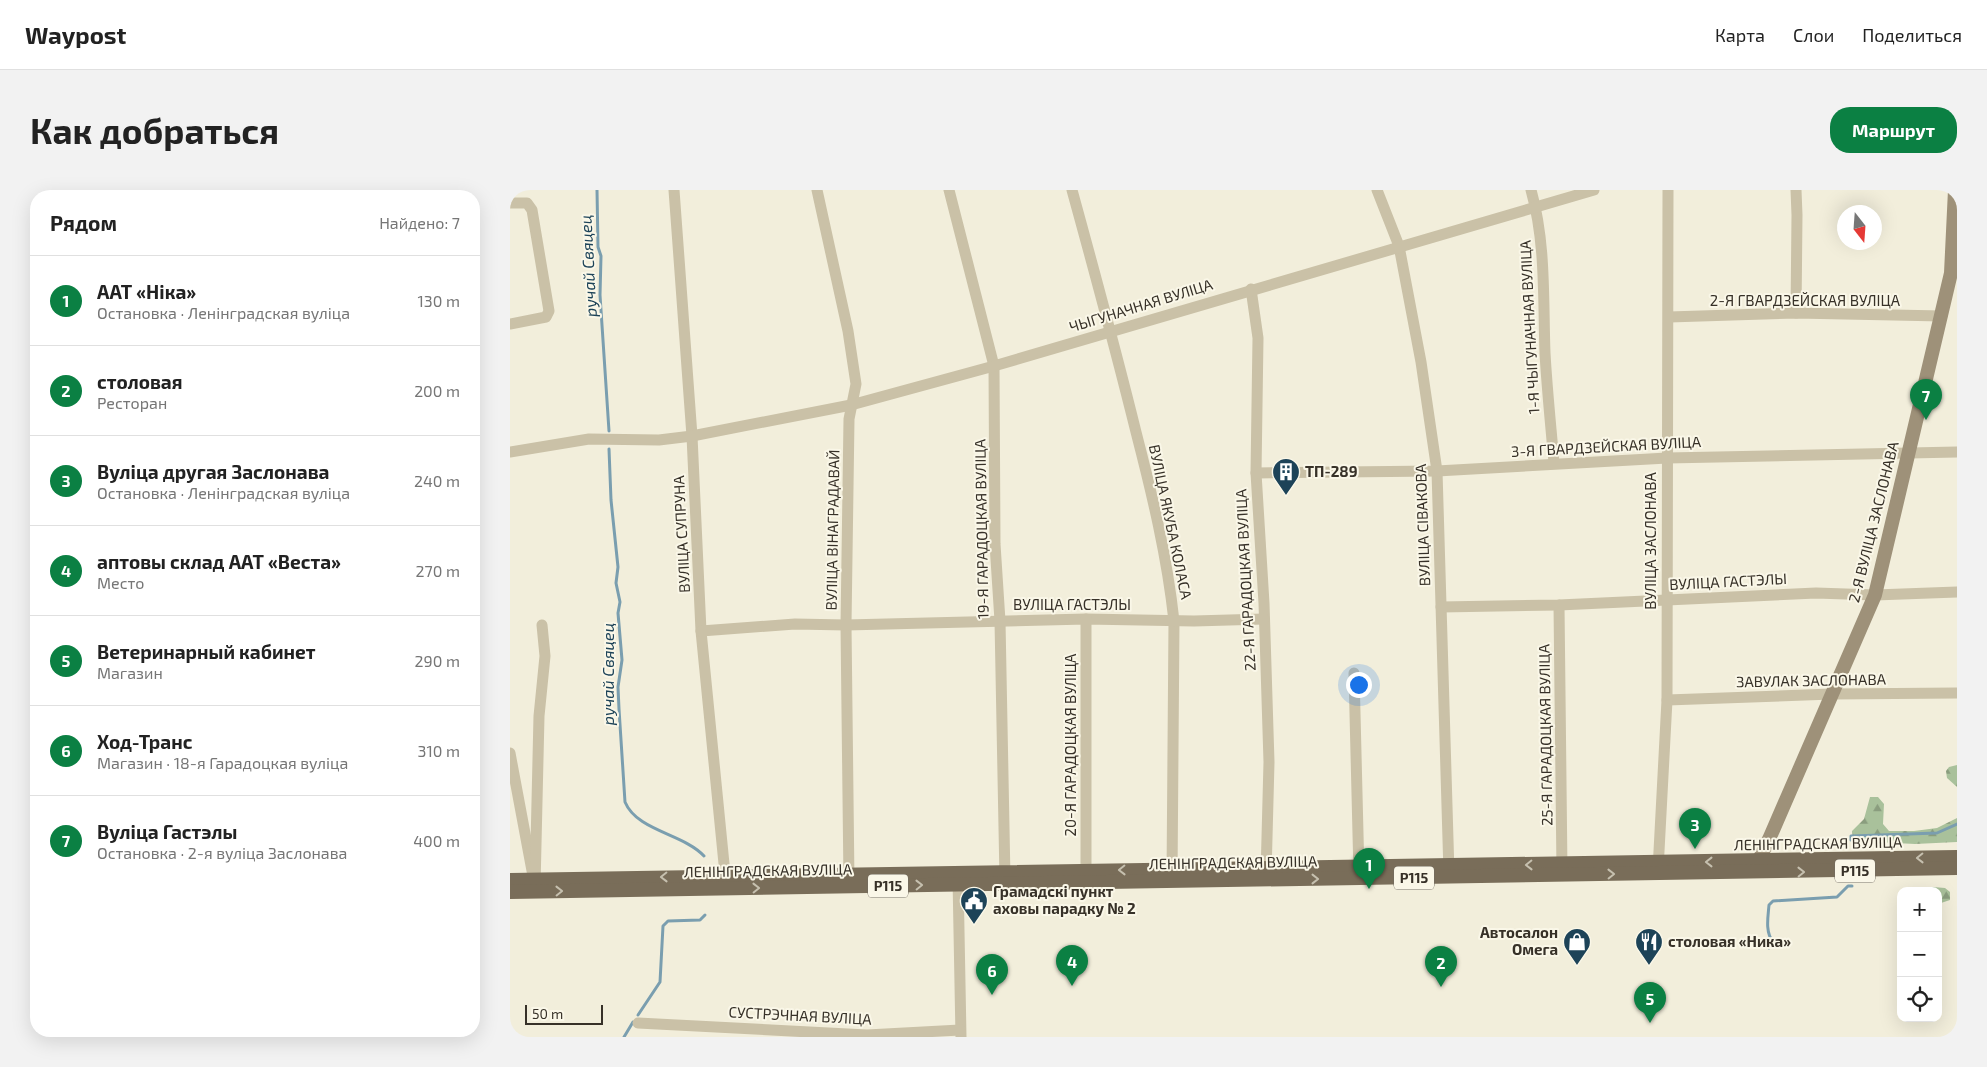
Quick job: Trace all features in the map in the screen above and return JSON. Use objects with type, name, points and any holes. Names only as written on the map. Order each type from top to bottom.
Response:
[{"type":"main road","name":"2-Я ВУЛІЦА ЗАСЛОНАВА","points":[[1755,867],[1875,595],[1951,272],[1955,190]]},
{"type":"main road","name":"ЛЕНІНГРАДСКАЯ ВУЛІЦА","points":[[1755,867],[1957,857]]},
{"type":"main road","name":"ЛЕНІНГРАДСКАЯ ВУЛІЦА","points":[[510,892],[535,886],[1086,876],[1755,867],[1957,868]]},
{"type":"main road","name":"ЛЕНІНГРАДСКАЯ ВУЛІЦА","points":[[510,880],[535,886]]},
{"type":"street","name":"ВУЛІЦА СУПРУНА","points":[[674,190],[692,436],[701,631],[726,882]]},
{"type":"street","name":"ВУЛІЦА ВІНАГРАДАВАЙ","points":[[817,190],[848,331],[856,384],[849,419],[846,625],[849,880]]},
{"type":"street","name":"19-Я ГАРАДОЦКАЯ ВУЛІЦА","points":[[948,190],[994,366],[995,544],[1000,621],[1005,878]]},
{"type":"street","name":"ВУЛІЦА ЯКУБА КОЛАСА","points":[[1072,190],[1111,331],[1158,519],[1174,621],[1172,875]]},
{"type":"street","name":"ВУЛІЦА СІВАКОВА","points":[[1377,190],[1399,246],[1422,362],[1437,470],[1449,872]]},
{"type":"street","name":"1-Я ЧЫГУНАЧНАЯ ВУЛІЦА","points":[[1531,190],[1536,207],[1543,262],[1546,356],[1554,463]]},
{"type":"street","name":"ЧЫГУНАЧНАЯ ВУЛІЦА","points":[[510,452],[589,439],[659,440],[692,436],[851,405],[994,366],[1251,289],[1594,190]]},
{"type":"street","name":"ВУЛІЦА ЗАСЛОНАВА","points":[[1658,868],[1667,700],[1668,190]]},
{"type":"street","points":[[1796,190],[1798,215],[1796,313]]},
{"type":"street","points":[[510,203],[527,203],[532,210],[549,311],[546,317],[510,324]]},
{"type":"street","name":"22-Я ГАРАДОЦКАЯ ВУЛІЦА","points":[[1251,289],[1258,338],[1256,473],[1269,762],[1266,874]]},
{"type":"street","name":"2-Я ГВАРДЗЕЙСКАЯ ВУЛІЦА","points":[[1669,317],[1796,313],[1942,316]]},
{"type":"street","name":"3-Я ГВАРДЗЕЙСКАЯ ВУЛІЦА","points":[[1256,473],[1437,470],[1667,458],[1957,452]]},
{"type":"street","name":"ВУЛІЦА ГАСТЭЛЫ","points":[[1441,607],[1559,605],[1816,593],[1875,595],[1957,592]]},
{"type":"street","name":"25-Я ГАРАДОЦКАЯ ВУЛІЦА","points":[[1559,605],[1562,869]]},
{"type":"street","name":"ВУЛІЦА ГАСТЭЛЫ","points":[[701,631],[795,624],[846,625],[1086,618],[1174,621],[1264,619]]},
{"type":"street","name":"20-Я ГАРАДОЦКАЯ ВУЛІЦА","points":[[1086,618],[1086,876]]},
{"type":"street","points":[[535,886],[537,867],[539,716],[545,656],[542,625]]},
{"type":"street","points":[[1354,673],[1359,873]]},
{"type":"street","name":"ЗАВУЛАК ЗАСЛОНАВА","points":[[1667,700],[1832,694],[1957,693]]},
{"type":"street","points":[[510,753],[535,886]]},
{"type":"street","points":[[958,879],[960,1034]]},
{"type":"street","name":"СУСТРЭЧНАЯ ВУЛІЦА","points":[[638,1023],[867,1035],[960,1034]]},
{"type":"green space","points":[[1957,765],[1957,787],[1947,778],[1946,771],[1949,767]]},
{"type":"green space","points":[[1870,797],[1878,797],[1884,804],[1883,824],[1889,831],[1914,831],[1937,828],[1957,818],[1957,842],[1915,844],[1856,841],[1853,839],[1852,831],[1864,819]]},
{"type":"green space","points":[[1942,888],[1950,892],[1950,900],[1942,903]]},
{"type":"waterway","name":"ручай Свяцец","points":[[597,190],[598,247],[601,256],[600,295],[609,431]]},
{"type":"waterway","name":"ручай Свяцец","points":[[609,449],[611,500],[618,567],[616,583],[620,602],[618,613],[622,660],[618,687],[625,802],[631,812],[640,820],[685,842],[704,856]]},
{"type":"waterway","points":[[1851,840],[1851,836],[1937,833],[1957,824]]},
{"type":"waterway","points":[[1769,948],[1773,942],[1768,929],[1768,914],[1769,905],[1773,901],[1837,897],[1848,886],[1852,886]]},
{"type":"waterway","name":"ручай Свяцец","points":[[638,1015],[660,982],[663,926],[668,921],[700,920],[705,915]]},
{"type":"waterway","name":"ручай Свяцец","points":[[624,1037],[633,1022]]},
{"type":"place","name":"Вуліца Гастэлы","points":[[1926,420]]},
{"type":"place","name":"ТП-289","points":[[1286,496]]},
{"type":"place","name":"Вуліца другая Заслонава","points":[[1695,849]]},
{"type":"place","name":"ААТ «Ніка»","points":[[1369,889]]},
{"type":"place","name":"Грамадскі пункт аховы парадку № 2","points":[[974,925]]},
{"type":"place","name":"Автосалон Омега","points":[[1577,966]]},
{"type":"place","name":"столовая «Ника»","points":[[1649,966]]},
{"type":"place","name":"аптовы склад ААТ «Веста»","points":[[1072,986]]},
{"type":"place","name":"столовая","points":[[1441,987]]},
{"type":"place","name":"Ход-Транс","points":[[992,995]]},
{"type":"place","name":"Ветеринарный кабинет","points":[[1650,1023]]}]
